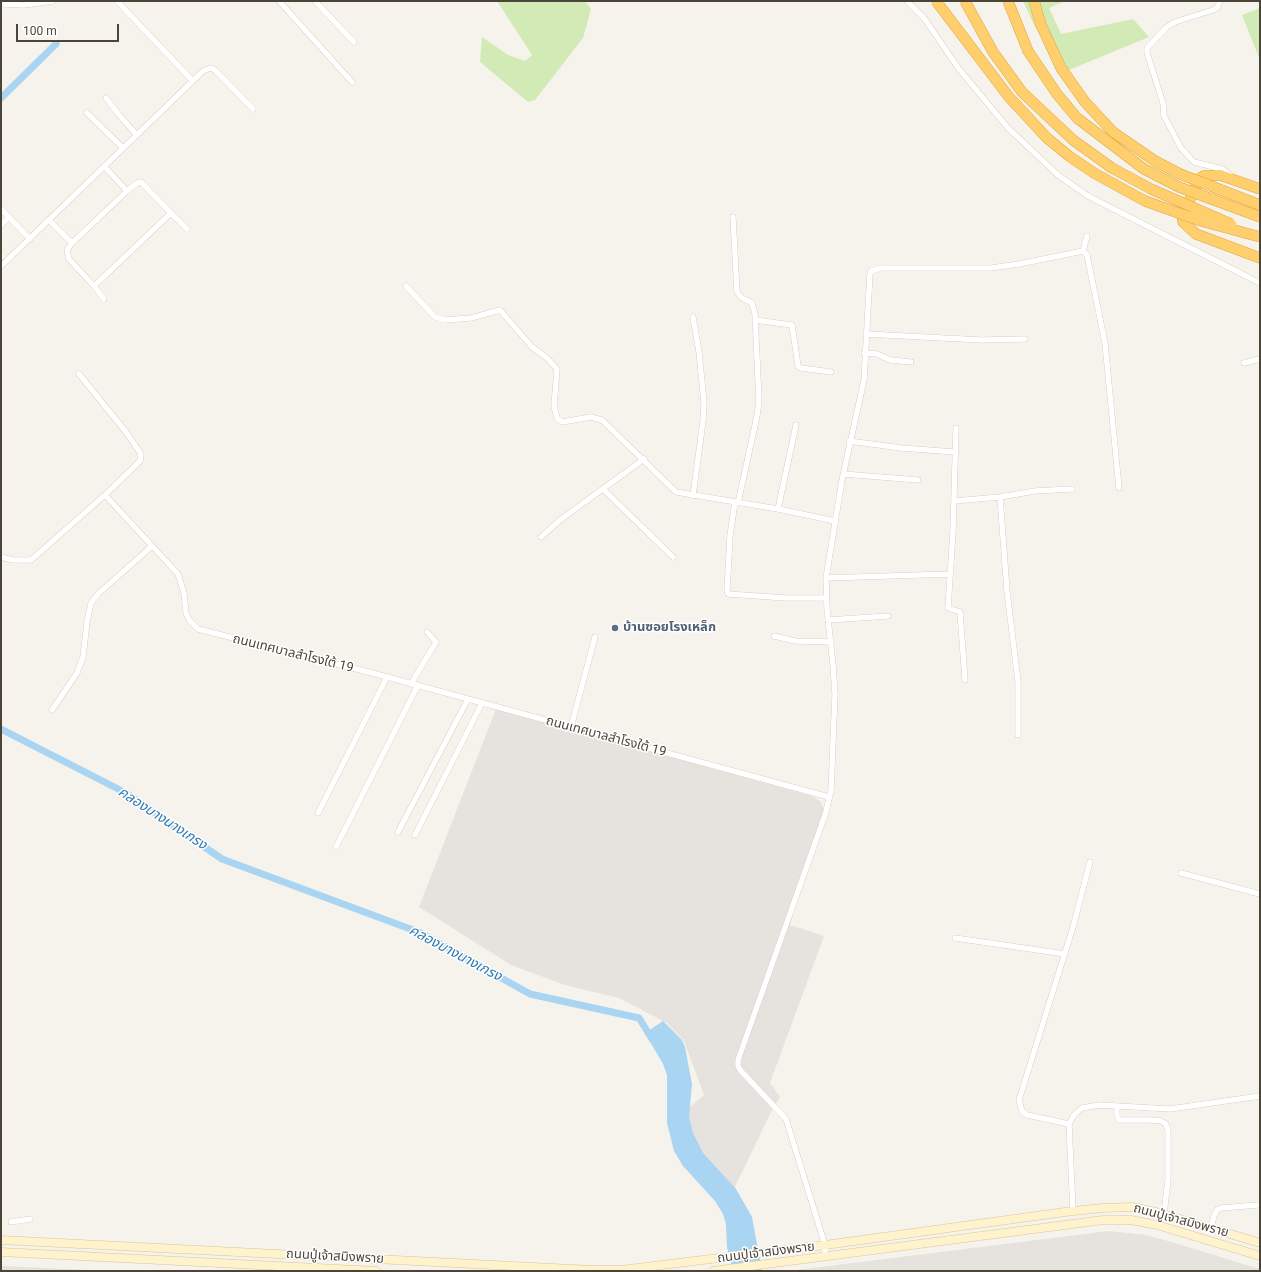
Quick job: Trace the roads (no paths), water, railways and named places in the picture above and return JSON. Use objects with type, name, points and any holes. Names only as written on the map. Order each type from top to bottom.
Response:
[{"type":"highway","points":[[936,1],[1009,97],[1043,133],[1069,156],[1094,173],[1146,201],[1201,221],[1260,237]]},
{"type":"highway","points":[[965,1],[993,52],[1022,92],[1073,140],[1112,168],[1151,189],[1260,237]]},
{"type":"highway","points":[[1008,1],[1028,51],[1057,94],[1077,118],[1144,169],[1179,186],[1260,217]]},
{"type":"highway","points":[[1034,1],[1041,25],[1061,68],[1085,102],[1113,132],[1132,147],[1180,174],[1260,205]]},
{"type":"highway","points":[[1260,189],[1216,175],[1200,178],[1182,216],[1183,222],[1196,234],[1260,258]]},
{"type":"main road","name":"ถนนปู่เจ้าสมิงพราย","points":[[1,1240],[592,1270],[628,1269],[695,1262],[1073,1211],[1132,1207],[1164,1214],[1260,1243]]},
{"type":"main road","name":"ถนนปู่เจ้าสมิงพราย","points":[[712,1271],[1103,1220],[1125,1220],[1157,1225],[1260,1256]]},
{"type":"main road","points":[[36,1254],[37,1242]]},
{"type":"main road","name":"ถนนปู่เจ้าสมิงพราย","points":[[1,1252],[376,1271]]},
{"type":"street","points":[[1,4],[24,5],[53,1]]},
{"type":"street","points":[[117,1],[193,81]]},
{"type":"street","points":[[279,1],[352,82]]},
{"type":"street","points":[[315,1],[354,42]]},
{"type":"street","points":[[907,1],[924,18],[959,69],[1008,128],[1058,175],[1095,200],[1260,283]]},
{"type":"street","points":[[1220,1],[1218,8],[1175,22],[1147,48],[1147,53],[1163,103],[1164,116],[1186,154],[1194,162],[1222,169],[1236,181]]},
{"type":"street","points":[[2,263],[30,239],[203,70],[211,68],[215,70],[253,109]]},
{"type":"street","points":[[106,98],[137,135]]},
{"type":"street","points":[[86,113],[123,148]]},
{"type":"street","points":[[104,166],[127,191]]},
{"type":"street","points":[[104,299],[69,259],[67,250],[72,243],[127,191],[137,183],[141,182],[187,229]]},
{"type":"street","points":[[1,209],[8,218],[30,239]]},
{"type":"street","points":[[94,286],[171,213]]},
{"type":"street","points":[[733,217],[737,292],[742,298],[752,303],[755,320],[758,409],[730,536],[727,590],[728,594],[786,598],[826,598]]},
{"type":"street","points":[[1,225],[8,218]]},
{"type":"street","points":[[49,220],[72,243]]},
{"type":"street","points":[[1087,236],[1083,251],[1089,260],[1105,343],[1119,488]]},
{"type":"street","points":[[825,1256],[825,1245],[786,1119],[738,1066],[738,1060],[825,815],[832,790],[835,706],[831,642],[826,598],[826,578],[849,442],[864,380],[864,353],[870,274],[871,271],[881,268],[991,268],[1083,251]]},
{"type":"street","points":[[406,286],[435,317],[445,320],[470,318],[500,310],[532,347],[547,358],[557,369],[554,406],[557,418],[562,422],[591,417],[602,420],[644,459],[673,490],[680,494],[778,509],[835,521]]},
{"type":"street","points":[[693,317],[699,352],[704,403],[693,496]]},
{"type":"street","points":[[755,320],[789,323],[792,325],[798,366],[801,368],[831,372]]},
{"type":"street","points":[[866,334],[982,340],[1024,339]]},
{"type":"street","points":[[864,353],[877,354],[890,360],[911,362]]},
{"type":"street","points":[[1244,363],[1260,360]]},
{"type":"street","points":[[1,557],[25,561],[36,557],[105,495],[140,461],[141,454],[126,432],[79,374]]},
{"type":"street","points":[[778,509],[796,425]]},
{"type":"street","points":[[956,428],[954,452],[954,501],[948,608],[960,612],[965,680]]},
{"type":"street","points":[[849,442],[954,452]]},
{"type":"street","points":[[541,537],[560,520],[644,459]]},
{"type":"street","points":[[843,474],[918,480]]},
{"type":"street","points":[[603,489],[673,557]]},
{"type":"street","points":[[954,501],[1000,497],[1035,491],[1072,489]]},
{"type":"street","name":"ถนนเทศบาลสำโรงใต้ 19","points":[[105,495],[178,574],[183,588],[186,613],[189,620],[198,629],[418,685],[829,797]]},
{"type":"street","points":[[1000,497],[1007,591],[1018,682],[1018,735]]},
{"type":"street","points":[[52,710],[77,673],[83,657],[91,603],[98,594],[152,546]]},
{"type":"street","points":[[826,578],[950,574]]},
{"type":"street","points":[[828,620],[888,616]]},
{"type":"street","points":[[411,684],[436,642],[427,632]]},
{"type":"street","points":[[774,636],[795,641],[831,642]]},
{"type":"street","points":[[571,727],[595,637]]},
{"type":"street","points":[[318,813],[387,677]]},
{"type":"street","points":[[336,847],[418,685]]},
{"type":"street","points":[[398,832],[468,699]]},
{"type":"street","points":[[415,835],[482,703]]},
{"type":"street","points":[[1069,1124],[1027,1115],[1022,1112],[1019,1100],[1065,954],[1090,862]]},
{"type":"street","points":[[1181,873],[1260,894]]},
{"type":"street","points":[[955,938],[1065,954]]},
{"type":"street","points":[[1073,1211],[1069,1124],[1074,1115],[1082,1108],[1092,1105],[1170,1109],[1260,1096]]},
{"type":"street","points":[[1117,1106],[1117,1116],[1123,1121],[1151,1120],[1161,1121],[1166,1124],[1168,1131],[1168,1180],[1164,1214]]},
{"type":"street","points":[[1211,1228],[1217,1210],[1221,1208],[1258,1205]]},
{"type":"street","points":[[11,1222],[30,1219]]},
{"type":"water","points":[[663,1021],[682,1040],[685,1047],[692,1084],[689,1117],[693,1133],[703,1153],[736,1189],[752,1217],[762,1271],[733,1271],[727,1247],[726,1224],[723,1214],[715,1201],[683,1166],[674,1151],[667,1123],[667,1075],[663,1064],[645,1033]]},
{"type":"waterway","points":[[1,98],[56,44]]},
{"type":"waterway","name":"คลองบางนางเกรง","points":[[1,729],[126,793],[222,859],[421,933],[530,994],[639,1018],[652,1039]]},
{"type":"place","name":"บ้านซอยโรงเหล็ก","points":[[615,628]]}]
